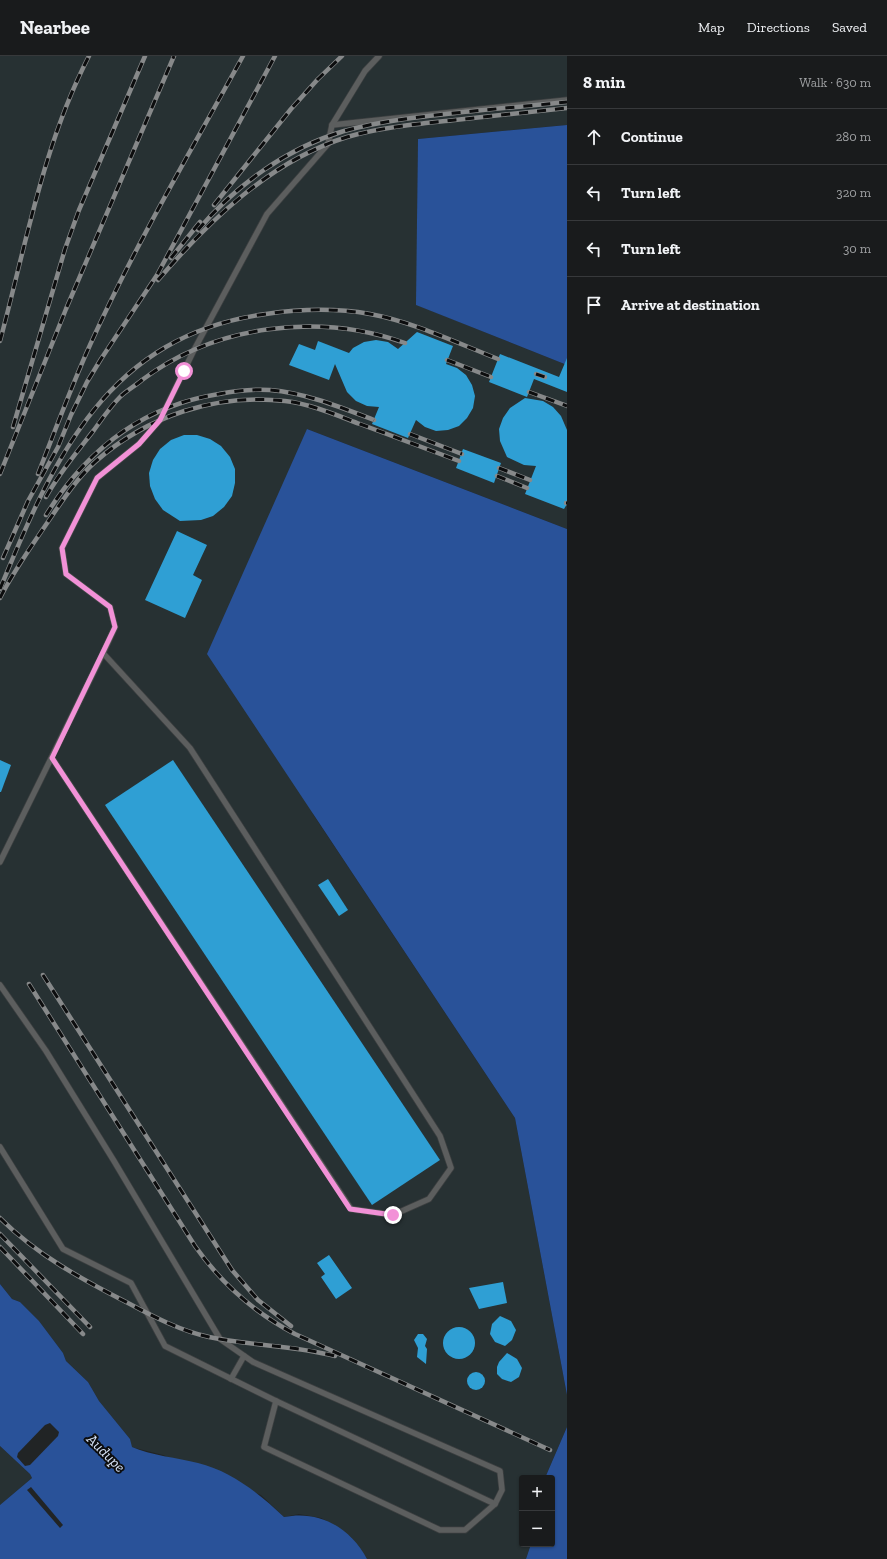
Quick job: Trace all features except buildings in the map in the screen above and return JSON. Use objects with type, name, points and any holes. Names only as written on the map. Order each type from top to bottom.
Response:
[{"type":"lane","points":[[0,862],[104,653],[115,627],[110,607],[66,574],[62,548],[97,478],[139,444],[160,420],[187,364],[267,214],[328,144],[332,125],[365,71],[379,56]]},
{"type":"lane","points":[[332,125],[567,100]]},
{"type":"lane","points":[[52,758],[350,1209],[393,1215],[429,1199],[451,1168],[440,1136],[190,748],[104,653]]},
{"type":"lane","points":[[0,985],[46,1051],[114,1160],[220,1339],[244,1356],[267,1368],[500,1471],[502,1490],[495,1504],[465,1530],[440,1530],[264,1447],[276,1401]]},
{"type":"lane","points":[[0,1148],[63,1249],[131,1283],[165,1346],[276,1401],[495,1504]]},
{"type":"lane","points":[[231,1379],[244,1356]]},
{"type":"shaded area","points":[[0,56],[567,56],[567,125],[418,139],[417,305],[567,365],[567,529],[307,429],[313,814],[515,1118],[567,1395],[567,1427],[546,1475],[519,1475],[519,1547],[530,1547],[526,1559],[367,1559],[351,1537],[321,1518],[299,1514],[284,1517],[261,1495],[163,1455],[131,1447],[130,1439],[99,1401],[88,1382],[66,1361],[63,1353],[39,1321],[20,1302],[12,1299],[0,1284]]},
{"type":"shaded area","points":[[0,1446],[30,1474],[32,1478],[0,1505]]},
{"type":"water","points":[[567,125],[567,365],[416,305],[418,139]]},
{"type":"water","points":[[307,429],[567,529],[567,1395],[515,1118],[207,654]]},
{"type":"water","name":"Audupe","points":[[0,1284],[12,1299],[20,1302],[39,1321],[63,1353],[66,1361],[88,1382],[99,1401],[130,1439],[132,1447],[139,1450],[198,1463],[222,1472],[244,1484],[284,1517],[297,1515],[309,1516],[332,1523],[352,1538],[367,1559],[0,1559],[0,1505],[32,1478],[30,1474],[0,1446]]},
{"type":"water","points":[[567,1427],[567,1559],[526,1559],[530,1547],[555,1547],[555,1475],[546,1475]]},
{"type":"pier","points":[[50,1423],[59,1432],[58,1436],[30,1465],[25,1466],[17,1457],[18,1453],[45,1425]]},
{"type":"pier","points":[[31,1487],[63,1525],[60,1528],[27,1490]]},
{"type":"railway","points":[[0,341],[27,232],[47,160],[73,90],[89,56]]},
{"type":"railway","points":[[13,427],[65,249],[79,210],[145,56]]},
{"type":"railway","points":[[0,474],[66,309],[174,56]]},
{"type":"railway","points":[[38,474],[76,377],[107,308],[164,199],[243,56]]},
{"type":"railway","points":[[3,558],[28,501],[58,447],[87,382],[157,275],[275,56]]},
{"type":"railway","points":[[214,205],[291,109],[318,79],[342,56]]},
{"type":"railway","points":[[198,230],[246,183],[283,158],[302,147],[323,138],[344,131],[400,120],[567,102]]},
{"type":"railway","points":[[158,280],[198,236],[243,195],[292,161],[319,148],[347,137],[387,128],[567,108]]},
{"type":"railway","points":[[171,258],[200,222]]},
{"type":"railway","points":[[0,589],[20,540],[42,493],[66,450],[94,410],[127,375],[165,347],[211,326],[266,314],[305,310],[331,310],[370,314],[403,322],[498,359]]},
{"type":"railway","points":[[46,497],[68,463],[109,409],[120,397],[142,380],[171,361],[202,347],[235,336],[269,329],[303,327],[338,328],[372,333],[405,343]]},
{"type":"railway","points":[[447,360],[491,377]]},
{"type":"railway","points":[[536,374],[545,377]]},
{"type":"railway","points":[[46,515],[62,491],[80,470],[98,451],[119,434],[141,420],[165,409],[191,400],[238,391],[270,390],[310,397],[374,420]]},
{"type":"railway","points":[[529,392],[567,406]]},
{"type":"railway","points":[[0,598],[37,537],[67,494],[87,469],[115,446],[137,432],[160,420],[184,411],[234,401],[259,399],[295,402],[314,407],[459,461]]},
{"type":"railway","points":[[410,434],[462,454]]},
{"type":"railway","points":[[499,468],[530,480]]},
{"type":"railway","points":[[497,476],[527,488]]},
{"type":"railway","points":[[43,975],[232,1270],[258,1300],[291,1326]]},
{"type":"railway","points":[[29,984],[195,1246],[205,1260],[240,1296],[266,1317],[295,1334],[550,1450]]},
{"type":"railway","points":[[0,1218],[29,1244],[77,1276],[178,1327],[209,1337],[225,1340],[319,1352],[335,1356]]},
{"type":"railway","points":[[0,1234],[90,1327]]},
{"type":"railway","points":[[0,1247],[83,1334]]},
{"type":"route","points":[[184,371],[160,420],[139,444],[97,478],[62,548],[66,574],[110,607],[115,627],[104,653],[52,758],[350,1209],[393,1215]]}]
